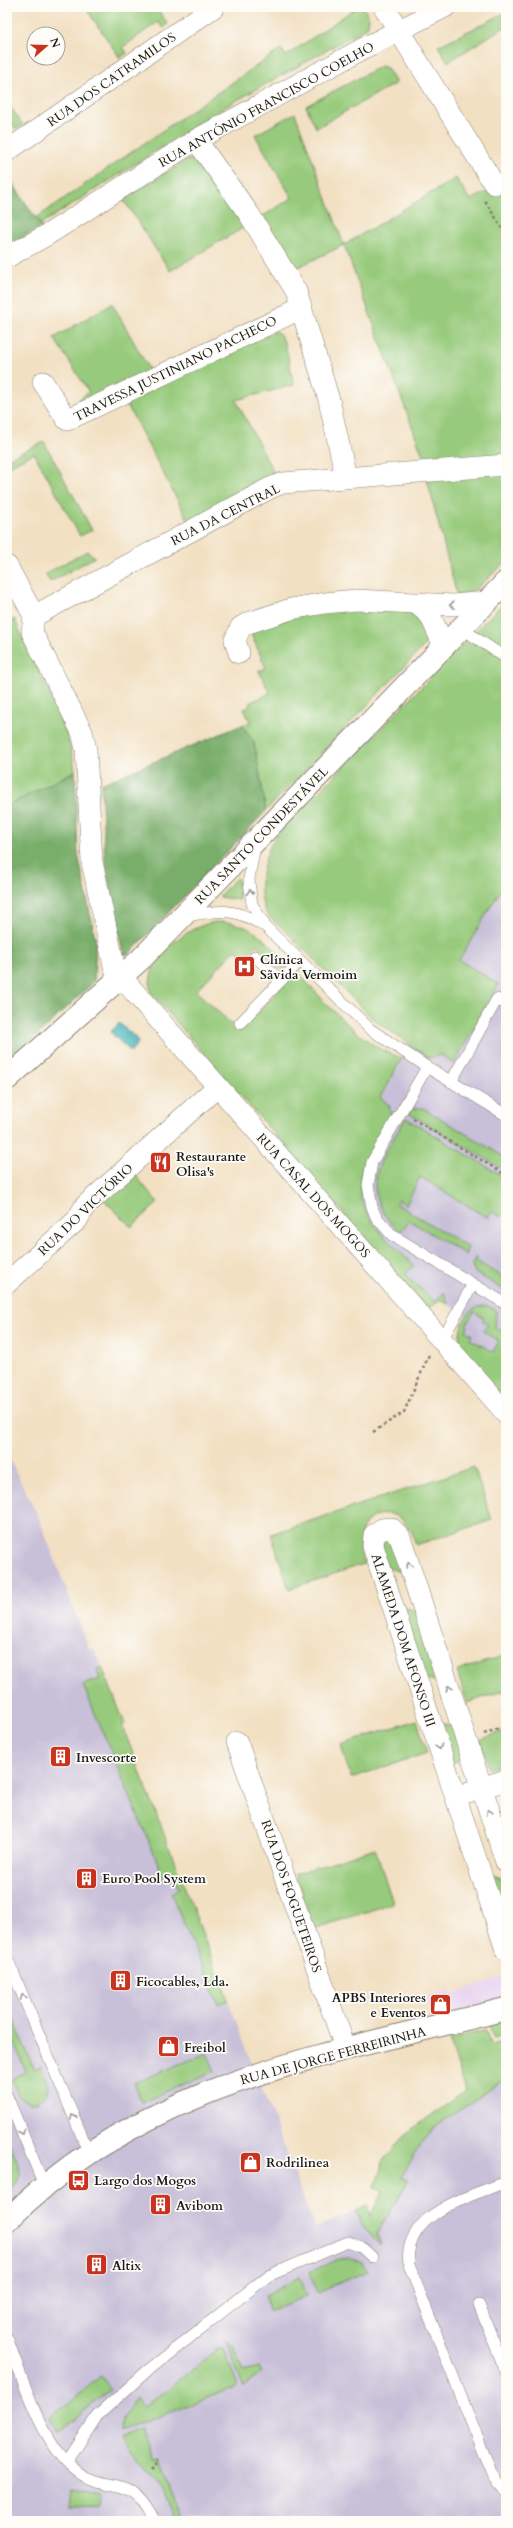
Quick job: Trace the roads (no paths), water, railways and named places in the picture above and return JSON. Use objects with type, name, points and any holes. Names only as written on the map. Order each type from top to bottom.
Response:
[{"type":"street","name":"RUA DOS CATRAMILOS","points":[[7,150],[214,7]]},
{"type":"street","points":[[384,7],[494,184]]},
{"type":"street","name":"RUA ANTÓNIO FRANCISCO COELHO","points":[[7,257],[47,235],[196,140],[398,30],[446,7]]},
{"type":"street","points":[[196,140],[259,229],[296,291],[329,400],[346,477]]},
{"type":"street","name":"TRAVESSA JUSTINIANO PACHECO","points":[[43,382],[67,420],[302,308]]},
{"type":"street","name":"RUA DA CENTRAL","points":[[34,616],[270,488],[283,483],[506,465]]},
{"type":"street","points":[[7,566],[34,616]]},
{"type":"street","name":"RUA SANTO CONDESTÁVEL","points":[[7,1079],[121,978],[506,582]]},
{"type":"street","points":[[239,652],[235,640],[241,628],[256,620],[291,609],[325,602],[356,600],[453,606],[486,602]]},
{"type":"street","points":[[417,604],[430,615],[444,646]]},
{"type":"street","name":"RUA CASAL DOS MOGOS","points":[[34,616],[32,632],[82,732],[86,749],[92,862],[112,963],[121,978],[506,1413]]},
{"type":"street","name":"RUA DO VICTÓRIO","points":[[7,1283],[77,1220],[85,1206],[218,1087]]},
{"type":"street","name":"ALAMEDA DOM AFONSO III","points":[[506,1862],[400,1537],[391,1528],[382,1529],[374,1536],[373,1546],[506,1950]]},
{"type":"street","name":"RUA DOS FOGUETEIROS","points":[[237,1742],[346,2050]]},
{"type":"street","points":[[455,1797],[506,1780]]},
{"type":"street","name":"RUA DE JORGE FERREIRINHA","points":[[7,2220],[44,2185],[89,2152],[122,2131],[211,2090],[261,2072],[506,2009]]},
{"type":"lane","points":[[462,628],[506,658]]},
{"type":"lane","points":[[256,839],[249,879],[250,890],[252,904],[266,927]]},
{"type":"lane","points":[[182,916],[213,911],[228,911],[254,919],[266,927],[363,1024],[427,1068],[506,1115]]},
{"type":"lane","points":[[255,956],[281,981]]},
{"type":"lane","points":[[240,1023],[300,961]]},
{"type":"lane","points":[[451,1082],[497,999],[506,1004]]},
{"type":"lane","points":[[427,1068],[372,1162],[368,1185],[372,1207],[376,1217],[392,1235],[506,1304]]},
{"type":"lane","points":[[442,1340],[473,1284]]},
{"type":"lane","points":[[7,1958],[89,2152]]},
{"type":"lane","points":[[7,2096],[44,2185]]},
{"type":"lane","points":[[506,2182],[459,2201],[430,2217],[417,2230],[407,2253],[409,2265],[491,2472],[497,2483],[506,2492]]},
{"type":"lane","points":[[67,2462],[88,2428],[116,2396],[268,2276],[348,2242],[361,2246],[372,2257]]},
{"type":"lane","points":[[479,2304],[506,2372]]},
{"type":"lane","points":[[7,2338],[33,2406],[57,2449],[67,2462],[91,2479],[130,2489],[148,2509],[154,2521]]},
{"type":"water","points":[[119,1023],[135,1037],[138,1043],[131,1052],[110,1032]]},
{"type":"place","name":"Clínica Sãvida Vermoim","points":[[245,966]]},
{"type":"place","name":"Restaurante Olisa's","points":[[160,1163]]},
{"type":"place","name":"Invescorte","points":[[60,1757]]},
{"type":"place","name":"Euro Pool System","points":[[86,1878]]},
{"type":"place","name":"Ficocables, Lda.","points":[[121,1981]]},
{"type":"place","name":"APBS Interiores e Eventos","points":[[441,2004]]},
{"type":"place","name":"Freibol","points":[[169,2047]]},
{"type":"place","name":"Rodrilinea","points":[[250,2162]]},
{"type":"place","name":"Largo dos Mogos","points":[[79,2180]]},
{"type":"place","name":"Avibom","points":[[160,2205]]},
{"type":"place","name":"Altix","points":[[96,2265]]}]
